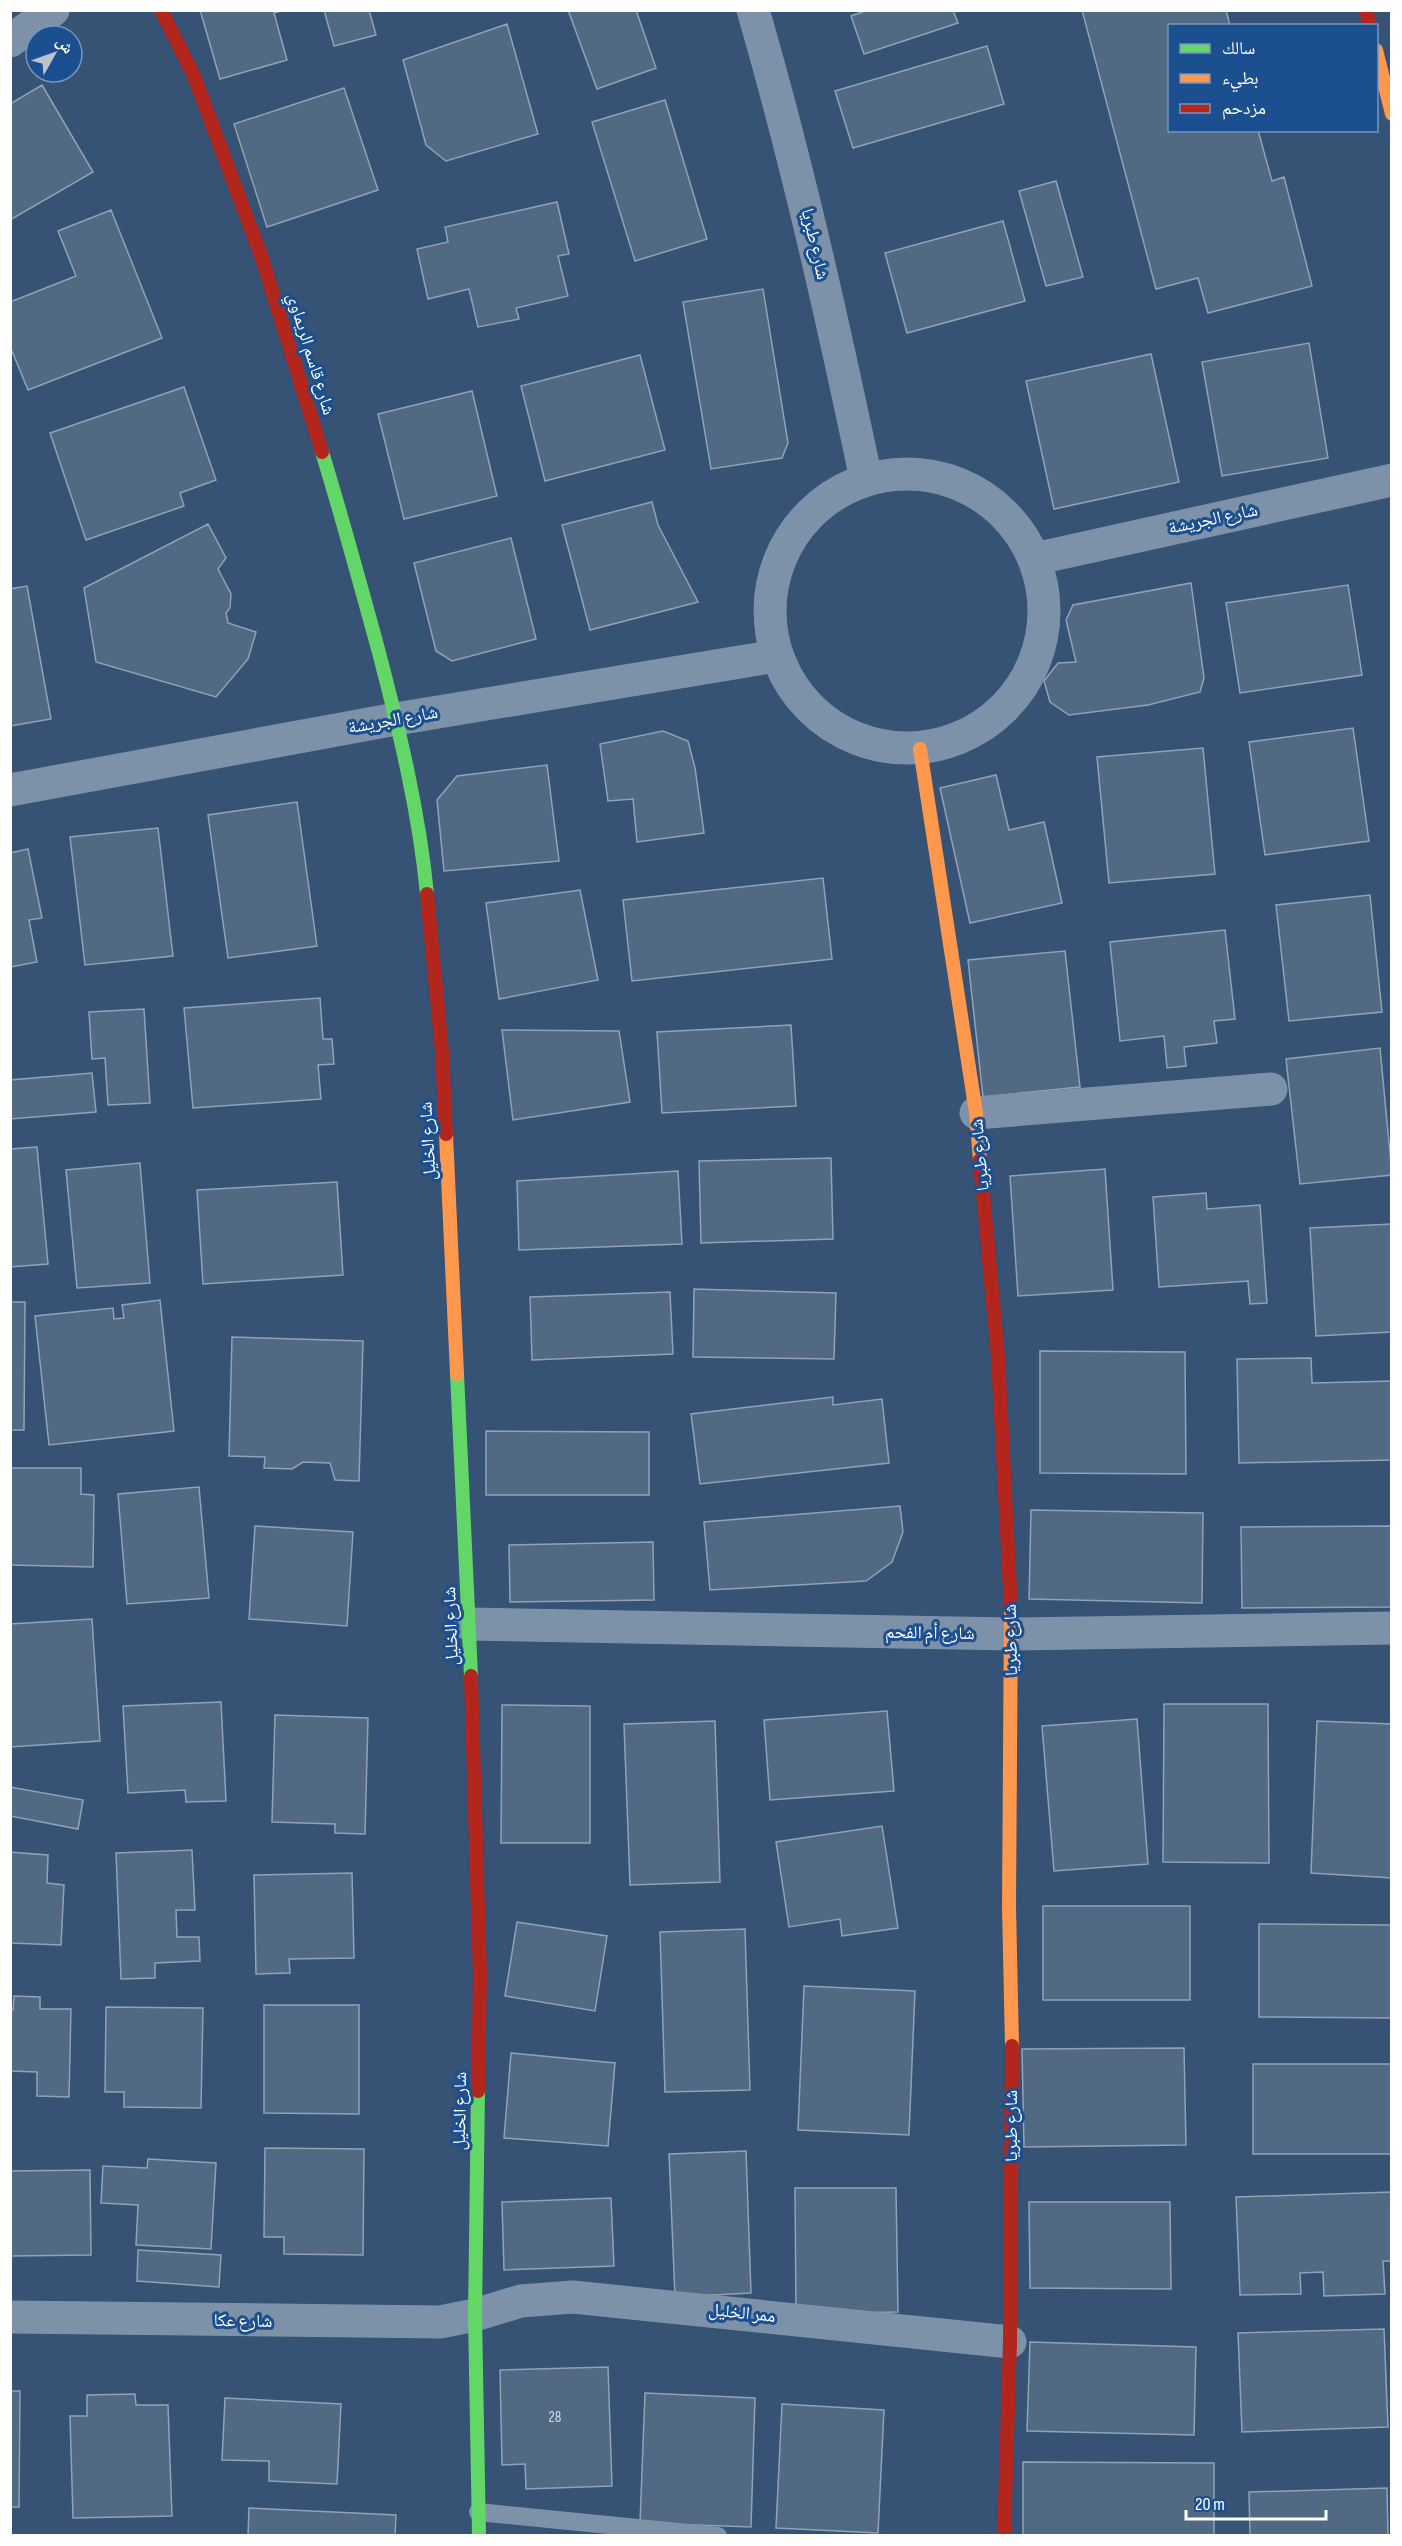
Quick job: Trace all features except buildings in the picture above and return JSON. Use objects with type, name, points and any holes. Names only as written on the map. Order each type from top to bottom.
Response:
[{"type":"street","points":[[10,41],[53,10]]},
{"type":"street","name":"شارع قاسم الريماوي","points":[[161,10],[194,76],[262,258],[346,530],[396,719]]},
{"type":"street","name":"شارع طبريا","points":[[753,10],[786,123],[830,308],[866,479]]},
{"type":"street","points":[[1378,54],[1392,114]]},
{"type":"street","points":[[899,473],[933,476],[965,486],[994,505],[1018,529],[1034,559],[1044,600],[1042,643],[1025,683],[998,716],[962,739],[920,749],[874,745],[832,727],[798,696],[776,656],[769,620],[772,583],[784,549],[804,518],[833,494],[866,479],[899,473]]},
{"type":"street","name":"شارع الجريشة","points":[[1034,559],[1392,480]]},
{"type":"street","name":"شارع الجريشة","points":[[10,790],[396,719],[776,656]]},
{"type":"street","name":"شارع الخليل","points":[[396,719],[423,855],[442,1051],[470,1624],[480,1975],[475,2315],[479,2535]]},
{"type":"street","name":"شارع طبريا","points":[[920,749],[976,1113],[998,1356],[1012,1634],[1009,1906],[1012,2017],[1010,2342],[1004,2535]]},
{"type":"street","points":[[976,1113],[1271,1089]]},
{"type":"street","name":"شارع أم الفحم","points":[[470,1624],[1012,1634],[1392,1628]]},
{"type":"street","name":"ممر الخليل","points":[[475,2315],[521,2301],[573,2297],[1010,2342]]},
{"type":"street","name":"شارع عكا","points":[[10,2317],[393,2323],[440,2322],[475,2315]]},
{"type":"lane","points":[[478,2512],[718,2535]]},
{"type":"traffic: fast","points":[[322,452],[344,525],[401,740],[414,801],[427,894]]},
{"type":"traffic: fast","points":[[457,1374],[471,1676]]},
{"type":"traffic: fast","points":[[478,2091],[475,2315],[479,2536]]},
{"type":"traffic: slow","points":[[1378,58],[1392,114]]},
{"type":"traffic: slow","points":[[920,749],[976,1113],[980,1160]]},
{"type":"traffic: slow","points":[[446,1134],[457,1374]]},
{"type":"traffic: slow","points":[[1011,1609],[1009,1906],[1012,2046]]},
{"type":"traffic: jam","points":[[161,10],[194,76],[262,258],[322,452]]},
{"type":"traffic: jam","points":[[1366,10],[1370,24]]},
{"type":"traffic: jam","points":[[427,894],[442,1051],[446,1134]]},
{"type":"traffic: jam","points":[[980,1160],[998,1356],[1011,1609]]},
{"type":"traffic: jam","points":[[471,1676],[480,1975],[478,2091]]},
{"type":"traffic: jam","points":[[1004,2536],[1010,2342],[1012,2046]]}]
